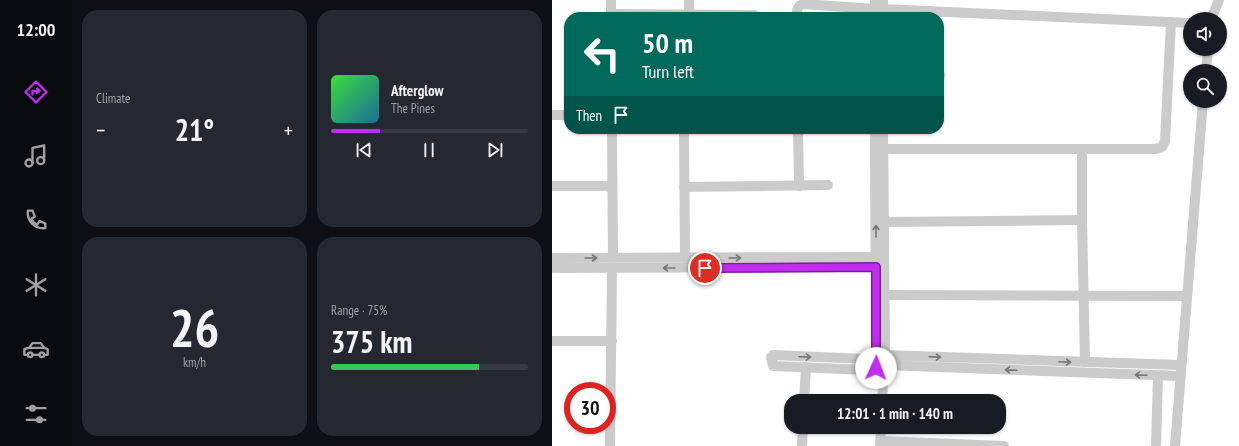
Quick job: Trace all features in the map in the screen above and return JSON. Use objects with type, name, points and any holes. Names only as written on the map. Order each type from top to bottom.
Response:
[{"type":"street","points":[[611,0],[611,12]]},
{"type":"street","points":[[687,12],[689,0]]},
{"type":"street","points":[[1214,12],[1220,0]]},
{"type":"street","points":[[797,12],[799,6],[803,4],[879,9],[1183,23]]},
{"type":"street","points":[[883,149],[1156,150],[1162,147],[1164,141],[1171,22]]},
{"type":"street","points":[[1175,446],[1202,108]]},
{"type":"street","points":[[552,114],[564,114]]},
{"type":"street","points":[[610,446],[613,263],[612,134]]},
{"type":"street","points":[[684,134],[684,258]]},
{"type":"street","points":[[798,134],[799,186]]},
{"type":"street","points":[[875,134],[876,262],[882,394]]},
{"type":"street","points":[[880,361],[885,295],[883,134]]},
{"type":"street","points":[[1082,150],[1085,362]]},
{"type":"street","points":[[684,187],[828,185]]},
{"type":"street","points":[[552,186],[612,186]]},
{"type":"street","points":[[884,222],[1082,220]]},
{"type":"street","points":[[552,258],[613,263],[876,262]]},
{"type":"street","points":[[552,268],[684,258],[876,262]]},
{"type":"street","points":[[885,295],[1186,296]]},
{"type":"street","points":[[552,341],[612,341]]},
{"type":"street","points":[[1180,376],[880,361],[866,359],[772,355],[771,357],[773,366],[806,366],[867,370],[880,361],[1085,362],[1181,366]]},
{"type":"street","points":[[804,394],[806,366]]},
{"type":"street","points":[[1156,446],[1158,376]]},
{"type":"street","points":[[802,446],[803,434]]},
{"type":"street","points":[[880,443],[1004,446]]},
{"type":"route","points":[[705,268],[876,267],[876,368]]}]
